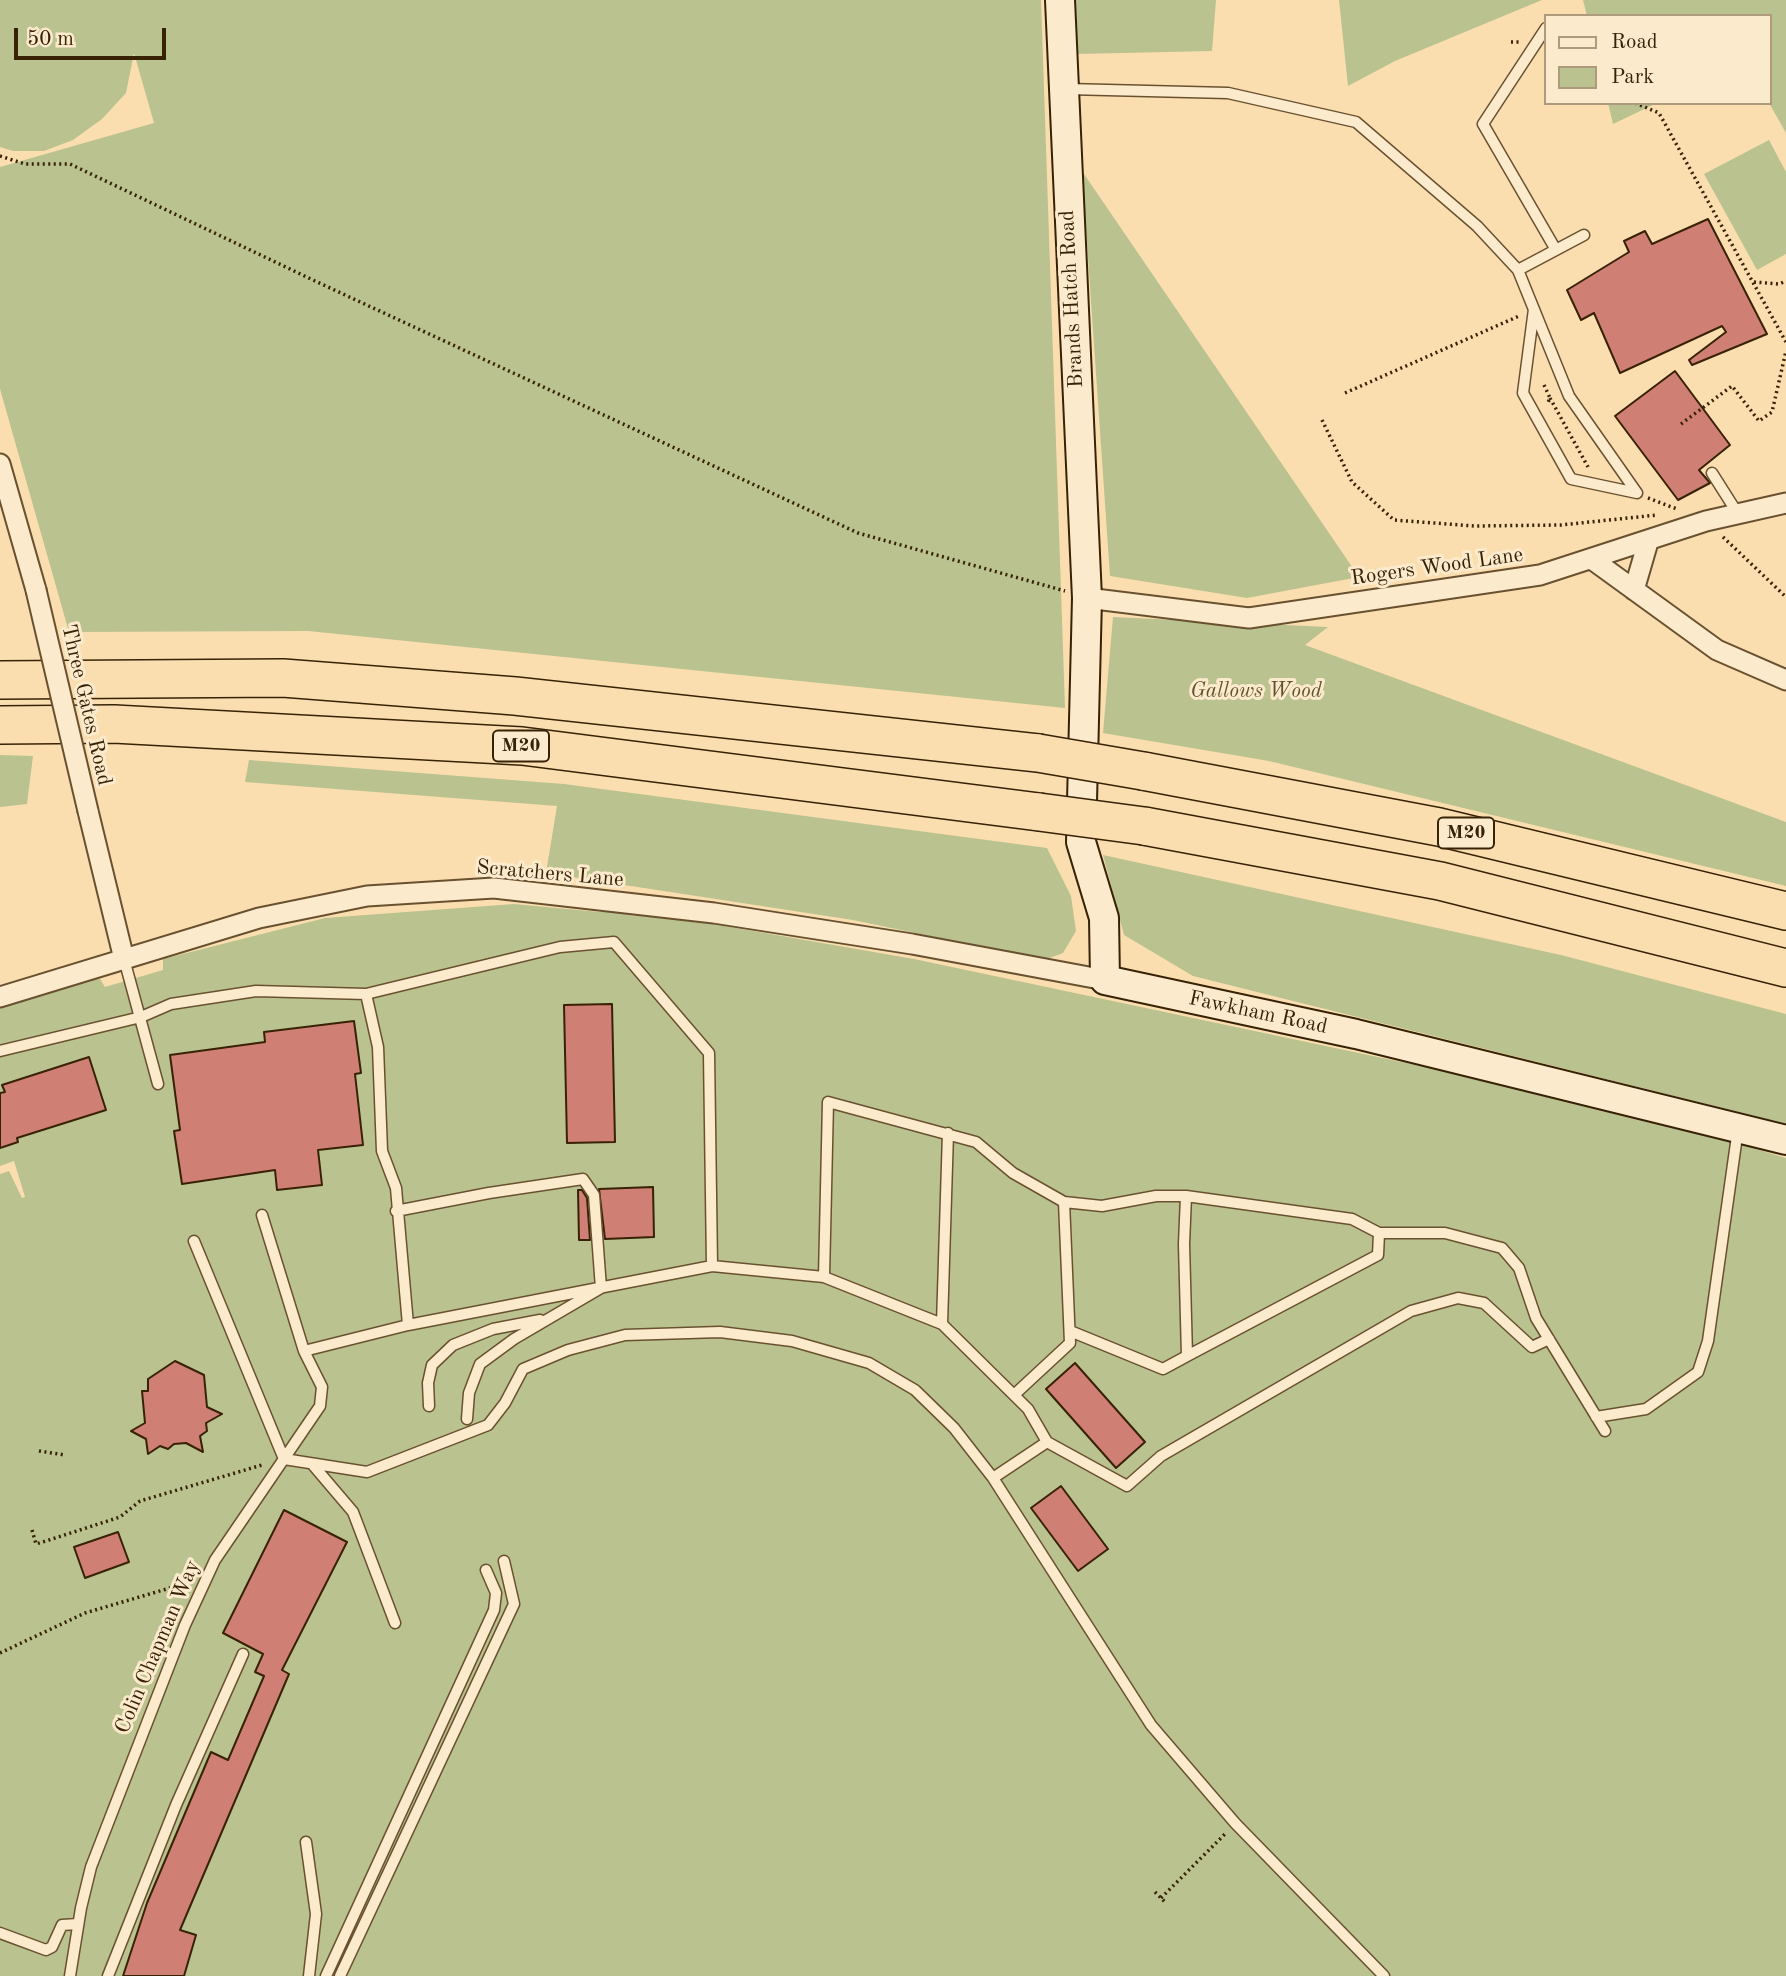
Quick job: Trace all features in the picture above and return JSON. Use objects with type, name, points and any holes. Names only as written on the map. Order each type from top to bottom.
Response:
[{"type":"highway","name":"M20","points":[[0,680],[284,678],[514,696],[1038,753],[1439,827],[1786,911]]},
{"type":"highway","name":"M20","points":[[0,725],[114,724],[522,746],[1144,826],[1440,881],[1786,968]]},
{"type":"street","name":"Brands Hatch Road","points":[[1060,0],[1087,598]]},
{"type":"street","name":"Three Gates Road","points":[[0,464],[36,590],[124,959]]},
{"type":"street","name":"Rogers Wood Lane","points":[[1087,598],[1249,618],[1540,575],[1593,560],[1706,521],[1786,503]]},
{"type":"street","points":[[1634,590],[1648,542]]},
{"type":"street","points":[[1593,560],[1717,650],[1786,680]]},
{"type":"street","points":[[1087,598],[1081,842],[1104,918],[1105,980]]},
{"type":"street","name":"Scratchers Lane","points":[[0,997],[259,918],[367,896],[494,888],[727,915],[912,944],[1105,980]]},
{"type":"street","name":"Fawkham Road","points":[[1105,980],[1356,1034],[1786,1140]]},
{"type":"lane","points":[[1544,31],[1483,124],[1556,250]]},
{"type":"lane","points":[[1063,89],[1228,93],[1356,122],[1476,226],[1518,270],[1569,396],[1637,493]]},
{"type":"lane","points":[[1518,270],[1584,235]]},
{"type":"lane","points":[[1534,309],[1523,393],[1571,479],[1637,493]]},
{"type":"lane","points":[[1712,473],[1738,514]]},
{"type":"lane","points":[[0,1051],[141,1017],[171,1004],[256,990],[366,994],[560,947],[614,942],[709,1053],[712,1266]]},
{"type":"lane","points":[[124,959],[158,1084]]},
{"type":"lane","points":[[366,994],[379,1058],[382,1152],[396,1188],[408,1325]]},
{"type":"lane","points":[[824,1277],[828,1102],[976,1142],[1013,1173],[1065,1202],[1102,1206],[1156,1196],[1186,1196],[1352,1219],[1379,1233],[1445,1233],[1502,1248],[1519,1268],[1536,1318],[1605,1430]]},
{"type":"lane","points":[[1596,1417],[1646,1409],[1698,1372],[1708,1341],[1738,1127]]},
{"type":"lane","points":[[942,1324],[948,1133]]},
{"type":"lane","points":[[396,1211],[583,1179],[594,1195],[601,1288]]},
{"type":"lane","points":[[1186,1196],[1184,1244],[1187,1356]]},
{"type":"lane","points":[[1015,1394],[1070,1343],[1065,1202]]},
{"type":"lane","points":[[262,1215],[304,1351],[408,1325],[712,1266],[824,1277],[942,1324],[1015,1394],[1028,1409],[1047,1442],[1127,1486],[1161,1456],[1411,1311],[1458,1298],[1484,1303],[1532,1348],[1549,1339]]},
{"type":"lane","points":[[1070,1331],[1163,1369],[1378,1255],[1379,1233]]},
{"type":"lane","points":[[194,1241],[284,1459],[313,1465],[367,1472],[466,1435],[488,1424],[505,1403],[523,1369],[568,1350],[625,1335],[720,1332],[792,1341],[869,1363],[915,1390],[954,1428],[993,1478],[1151,1725],[1235,1823],[1384,1976]]},
{"type":"lane","points":[[467,1419],[469,1393],[480,1364],[601,1288]]},
{"type":"lane","points":[[429,1406],[428,1383],[432,1365],[453,1345],[493,1329],[548,1319]]},
{"type":"lane","name":"Colin Chapman Way","points":[[70,1976],[91,1867],[104,1828],[206,1578],[237,1527],[313,1418],[322,1399],[322,1387],[304,1351]]},
{"type":"lane","points":[[993,1478],[1047,1442]]},
{"type":"lane","points":[[313,1465],[353,1512],[395,1623]]},
{"type":"lane","points":[[340,1976],[514,1604],[504,1561]]},
{"type":"lane","points":[[326,1976],[494,1610],[496,1593],[486,1570]]},
{"type":"lane","points":[[108,1976],[166,1830],[243,1654]]},
{"type":"lane","points":[[306,1842],[316,1914],[309,1976]]},
{"type":"lane","points":[[0,1933],[46,1951],[52,1947],[62,1925],[78,1924]]},
{"type":"path","points":[[1640,105],[1659,113],[1786,342]]},
{"type":"path","points":[[0,156],[25,164],[70,164],[858,533],[1087,598]]},
{"type":"path","points":[[1745,265],[1751,259]]},
{"type":"path","points":[[1754,282],[1779,284],[1786,281]]},
{"type":"path","points":[[1345,393],[1534,309]]},
{"type":"path","points":[[1681,424],[1732,386],[1759,421],[1772,412],[1786,351]]},
{"type":"path","points":[[1544,385],[1590,470],[1579,467]]},
{"type":"path","points":[[1550,398],[1547,405],[1560,430]]},
{"type":"path","points":[[1321,420],[1352,482],[1394,520],[1474,526],[1561,525],[1658,514]]},
{"type":"path","points":[[1637,493],[1685,512],[1672,513]]},
{"type":"path","points":[[1706,521],[1786,597]]},
{"type":"path","points":[[39,1451],[65,1455]]},
{"type":"path","points":[[32,1530],[36,1544],[120,1517],[140,1501],[284,1459]]},
{"type":"path","points":[[0,1653],[85,1613],[206,1578]]},
{"type":"path","points":[[1161,1898],[1221,1839]]},
{"type":"path","points":[[1155,1892],[1166,1903]]},
{"type":"green space","points":[[0,0],[1041,0],[1065,708],[308,631],[69,632],[0,389],[0,167],[154,123],[134,53],[126,93],[102,119],[73,140],[44,151],[13,151],[0,147]]},
{"type":"green space","points":[[1073,0],[1216,0],[1212,51],[1076,54]]},
{"type":"green space","points":[[1339,0],[1542,0],[1395,61],[1348,86]]},
{"type":"green space","points":[[1583,0],[1786,0],[1786,133],[1770,105],[1772,14],[1586,14]]},
{"type":"green space","points":[[1608,105],[1653,105],[1613,124]]},
{"type":"green space","points":[[1769,140],[1786,172],[1786,254],[1757,270],[1704,174]]},
{"type":"green space","points":[[1082,171],[1359,577],[1247,598],[1110,576]]},
{"type":"green space","name":"Gallows Wood","points":[[1113,617],[1328,627],[1305,645],[1786,822],[1786,886],[1269,761],[1103,733]]},
{"type":"green space","points":[[0,755],[33,756],[27,804],[0,807]]},
{"type":"green space","points":[[249,760],[564,784],[1047,848],[1071,896],[1076,931],[1063,953],[1044,960],[853,920],[546,873],[557,806],[245,782]]},
{"type":"green space","points":[[1103,855],[1561,955],[1786,1014],[1786,1124],[1193,976],[1124,935]]},
{"type":"green space","points":[[514,904],[600,912],[623,910],[629,915],[690,920],[914,959],[1619,1108],[1786,1158],[1786,1976],[0,1976],[0,1174],[9,1171],[22,1198],[25,1197],[14,1161],[0,1166],[0,1004],[82,980],[100,979],[105,987],[163,970],[163,959],[325,918]]},
{"type":"building","points":[[1708,219],[1767,334],[1692,365],[1689,360],[1726,332],[1722,326],[1620,373],[1594,313],[1581,320],[1567,290],[1629,252],[1624,241],[1645,231],[1652,244]]},
{"type":"building","points":[[1675,371],[1730,445],[1699,470],[1710,483],[1678,500],[1615,416]]},
{"type":"building","points":[[612,1004],[615,1142],[567,1143],[564,1005]]},
{"type":"building","points":[[354,1021],[361,1073],[355,1074],[363,1145],[318,1150],[322,1185],[277,1190],[275,1170],[182,1184],[174,1131],[180,1130],[170,1055],[265,1042],[264,1032]]},
{"type":"building","points":[[89,1057],[106,1110],[17,1138],[18,1142],[0,1148],[0,1093],[5,1092],[2,1085]]},
{"type":"building","points":[[653,1187],[654,1237],[605,1239],[599,1189]]},
{"type":"building","points":[[578,1190],[582,1190],[587,1198],[590,1240],[579,1240]]},
{"type":"building","points":[[175,1361],[204,1375],[207,1407],[222,1414],[206,1423],[207,1431],[200,1436],[203,1452],[186,1443],[174,1444],[168,1449],[160,1446],[148,1454],[146,1439],[131,1431],[145,1423],[142,1391],[148,1391],[148,1379]]},
{"type":"building","points":[[1075,1363],[1145,1442],[1116,1468],[1046,1389]]},
{"type":"building","points":[[1061,1486],[1108,1549],[1078,1571],[1031,1508]]},
{"type":"building","points":[[284,1510],[347,1542],[282,1670],[289,1674],[180,1930],[196,1935],[184,1976],[123,1976],[147,1903],[211,1752],[228,1760],[264,1676],[255,1672],[263,1654],[223,1633]]},
{"type":"building","points":[[118,1532],[129,1562],[85,1578],[74,1547]]}]
